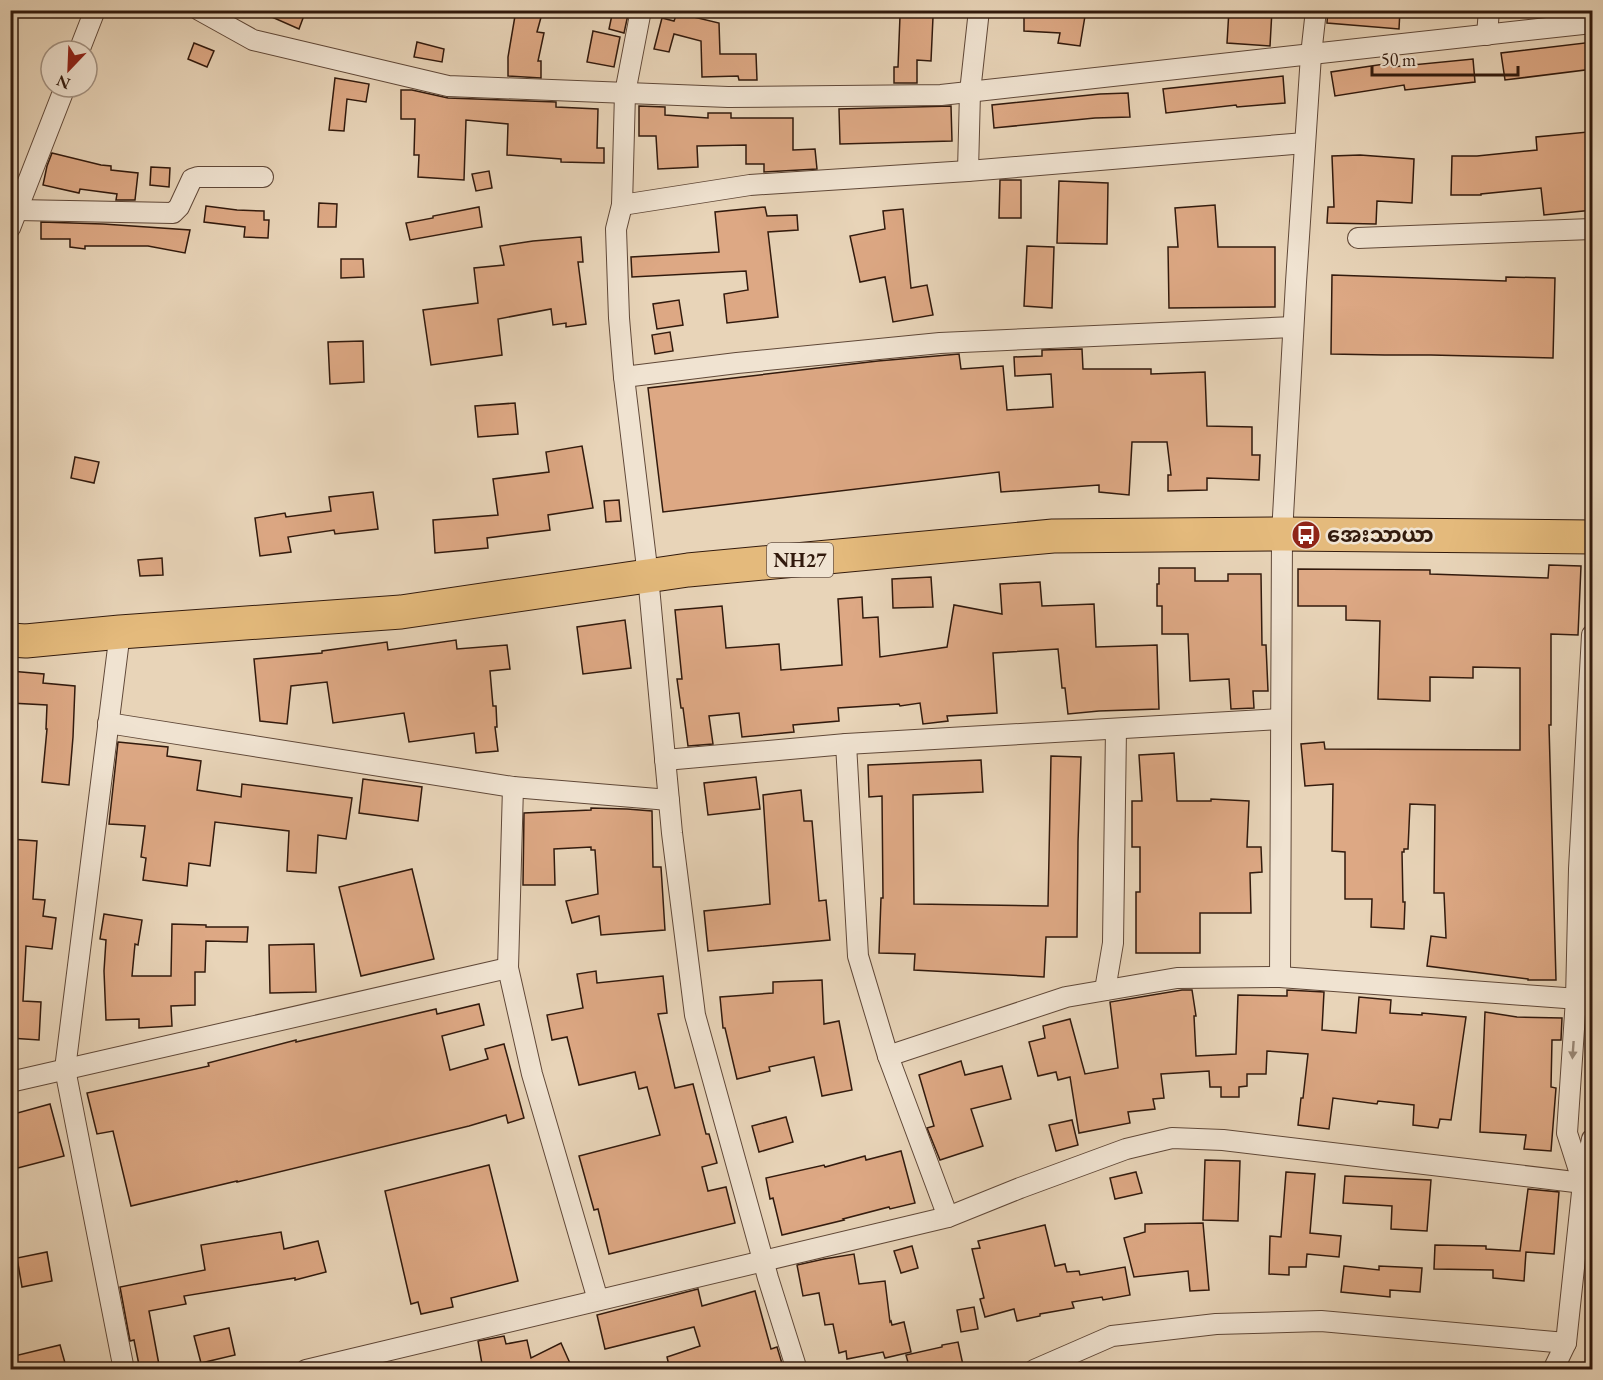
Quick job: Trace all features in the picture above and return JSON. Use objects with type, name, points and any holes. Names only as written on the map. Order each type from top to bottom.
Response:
[{"type":"highway","name":"NH27","points":[[10,640],[26,641],[401,612],[688,570],[1053,536],[1282,534],[1593,537]]},
{"type":"street","points":[[84,39],[95,10]]},
{"type":"street","points":[[199,10],[253,40],[448,86],[740,96],[941,95],[1593,23]]},
{"type":"street","points":[[641,10],[625,93],[622,204],[616,229],[619,318],[648,576],[669,800],[695,1015],[763,1261],[797,1370]]},
{"type":"street","points":[[968,171],[970,92],[979,10]]},
{"type":"street","points":[[1280,977],[1282,534],[1293,327],[1316,10]]},
{"type":"street","points":[[1487,35],[1489,10]]},
{"type":"street","points":[[60,99],[13,220],[173,213],[179,207],[192,179],[198,177],[263,177]]},
{"type":"street","points":[[622,204],[750,185],[968,171],[1305,143]]},
{"type":"street","points":[[1358,238],[1593,229]]},
{"type":"street","points":[[624,377],[940,343],[1293,327]]},
{"type":"street","points":[[120,632],[64,1070],[124,1370]]},
{"type":"street","points":[[1583,1183],[1567,1133],[1584,999],[1579,868],[1593,635]]},
{"type":"street","points":[[665,760],[846,744],[1281,719]]},
{"type":"street","points":[[108,723],[513,787],[669,800]]},
{"type":"street","points":[[1104,990],[1113,944],[1116,729]]},
{"type":"street","points":[[846,744],[858,956],[888,1056],[948,1217]]},
{"type":"street","points":[[513,787],[508,968],[532,1074],[598,1300]]},
{"type":"street","points":[[10,1082],[508,968]]},
{"type":"street","points":[[888,1056],[1066,997],[1177,978],[1280,977],[1584,999]]},
{"type":"street","points":[[306,1370],[948,1217],[1126,1149],[1172,1138],[1223,1140],[1583,1183]]},
{"type":"street","points":[[1553,1370],[1566,1343],[1583,1183],[1593,1139]]},
{"type":"street","points":[[1034,1370],[1112,1336],[1216,1324],[1321,1321],[1566,1343]]},
{"type":"building","points":[[256,10],[306,10],[299,29]]},
{"type":"building","points":[[516,10],[543,10],[537,32],[544,33],[538,61],[541,61],[541,78],[508,76],[508,57]]},
{"type":"building","points":[[613,10],[629,10],[624,33],[609,29]]},
{"type":"building","points":[[1024,10],[1086,10],[1080,46],[1058,43],[1060,33],[1024,31]]},
{"type":"building","points":[[1229,10],[1272,10],[1270,46],[1227,43]]},
{"type":"building","points":[[1328,10],[1400,10],[1399,29],[1327,23]]},
{"type":"building","points":[[677,13],[719,23],[720,54],[756,54],[757,80],[739,80],[738,76],[702,77],[701,41],[674,34],[669,52],[654,49],[662,18],[674,21]]},
{"type":"building","points":[[900,16],[933,17],[931,61],[917,60],[917,83],[894,83],[894,67],[898,67]]},
{"type":"building","points":[[593,31],[620,37],[614,67],[587,62]]},
{"type":"building","points":[[417,42],[444,49],[442,62],[414,57]]},
{"type":"building","points":[[1593,42],[1593,69],[1505,80],[1501,53]]},
{"type":"building","points":[[194,43],[214,51],[207,67],[188,59]]},
{"type":"building","points":[[1473,59],[1475,82],[1405,90],[1404,85],[1335,96],[1331,72],[1391,63],[1392,67]]},
{"type":"building","points":[[1283,76],[1285,103],[1237,107],[1236,105],[1166,113],[1163,89]]},
{"type":"building","points":[[335,78],[369,84],[366,102],[347,99],[344,131],[329,130]]},
{"type":"building","points":[[401,90],[412,90],[448,98],[556,102],[556,107],[598,109],[597,148],[604,148],[604,163],[561,162],[561,159],[507,155],[508,124],[466,120],[464,180],[418,177],[419,155],[414,155],[415,119],[401,119]]},
{"type":"building","points":[[1128,93],[1130,117],[1095,118],[994,128],[992,105]]},
{"type":"building","points":[[639,106],[665,107],[665,115],[708,118],[708,113],[731,113],[731,118],[793,118],[793,150],[815,149],[817,169],[764,172],[764,164],[746,164],[746,145],[697,146],[698,167],[658,169],[656,136],[639,136]]},
{"type":"building","points":[[951,106],[952,141],[840,144],[839,109]]},
{"type":"building","points":[[1588,132],[1593,175],[1593,210],[1544,215],[1541,188],[1481,195],[1451,195],[1452,156],[1537,150],[1536,137]]},
{"type":"building","points":[[52,153],[111,166],[111,170],[138,173],[135,200],[116,200],[117,194],[80,189],[79,193],[43,185]]},
{"type":"building","points":[[1360,155],[1414,159],[1412,203],[1377,201],[1376,224],[1327,223],[1328,207],[1334,207],[1332,156]]},
{"type":"building","points":[[151,167],[170,168],[169,187],[150,185]]},
{"type":"building","points":[[489,171],[492,188],[476,191],[472,174]]},
{"type":"building","points":[[1000,180],[1021,180],[1021,218],[999,218]]},
{"type":"building","points":[[1059,181],[1108,183],[1107,244],[1057,243]]},
{"type":"building","points":[[319,203],[337,204],[336,227],[318,227]]},
{"type":"building","points":[[1215,205],[1218,247],[1275,247],[1275,307],[1169,308],[1168,247],[1178,247],[1175,208]]},
{"type":"building","points":[[206,206],[264,211],[264,220],[269,220],[268,238],[244,237],[245,227],[204,222]]},
{"type":"building","points":[[479,207],[482,227],[410,240],[406,223]]},
{"type":"building","points":[[765,207],[767,216],[797,215],[798,230],[768,232],[778,317],[727,323],[724,294],[748,290],[746,271],[632,277],[631,257],[719,252],[715,212]]},
{"type":"building","points":[[903,209],[911,288],[927,285],[933,315],[893,322],[885,277],[860,282],[850,236],[885,229],[883,211]]},
{"type":"building","points":[[41,222],[190,230],[185,253],[148,246],[85,246],[85,249],[70,247],[70,239],[41,239]]},
{"type":"building","points":[[581,237],[583,262],[578,262],[586,324],[566,327],[566,323],[553,325],[551,309],[498,319],[502,355],[431,365],[423,310],[478,303],[474,268],[504,265],[500,246]]},
{"type":"building","points":[[1027,246],[1054,247],[1052,308],[1024,306]]},
{"type":"building","points":[[341,259],[363,259],[364,277],[341,278]]},
{"type":"building","points":[[1332,275],[1506,281],[1506,277],[1555,278],[1553,358],[1331,354]]},
{"type":"building","points":[[679,300],[683,325],[657,329],[653,304]]},
{"type":"building","points":[[670,332],[673,351],[655,354],[652,335]]},
{"type":"building","points":[[363,341],[364,382],[330,384],[328,342]]},
{"type":"building","points":[[1082,349],[1083,369],[1151,369],[1151,374],[1205,372],[1207,426],[1252,427],[1252,455],[1260,455],[1259,480],[1207,478],[1207,490],[1168,491],[1168,475],[1171,475],[1167,442],[1132,442],[1129,495],[1099,492],[1099,485],[1001,492],[999,472],[663,512],[648,388],[878,361],[959,354],[961,369],[1003,366],[1007,410],[1053,407],[1051,374],[1015,376],[1014,357],[1042,356],[1042,350]]},
{"type":"building","points":[[515,403],[518,434],[478,437],[475,406]]},
{"type":"building","points":[[582,446],[593,508],[548,515],[550,530],[487,538],[488,548],[435,553],[433,520],[498,515],[493,479],[549,472],[546,452]]},
{"type":"building","points":[[75,457],[99,462],[94,483],[71,478]]},
{"type":"building","points":[[373,492],[378,529],[335,534],[334,530],[288,537],[291,552],[260,556],[255,518],[285,513],[286,517],[331,511],[329,497]]},
{"type":"building","points":[[619,500],[621,521],[606,522],[604,501]]},
{"type":"building","points":[[162,558],[163,575],[140,576],[138,560]]},
{"type":"building","points":[[1549,565],[1581,566],[1578,635],[1551,634],[1551,725],[1549,725],[1556,980],[1528,980],[1427,966],[1431,936],[1446,938],[1444,893],[1434,893],[1435,805],[1410,804],[1408,849],[1402,852],[1404,929],[1371,927],[1372,899],[1345,899],[1345,852],[1332,851],[1333,784],[1305,786],[1301,744],[1324,742],[1325,749],[1520,750],[1520,668],[1473,667],[1473,678],[1430,677],[1430,701],[1378,699],[1380,621],[1346,620],[1346,606],[1298,606],[1298,569],[1430,570],[1430,574],[1548,578]]},
{"type":"building","points":[[1159,568],[1195,568],[1195,581],[1228,581],[1228,574],[1261,574],[1262,645],[1266,645],[1268,691],[1253,691],[1254,708],[1231,709],[1229,679],[1190,681],[1188,634],[1162,634],[1162,606],[1157,606]]},
{"type":"building","points":[[931,577],[933,607],[893,608],[892,579]]},
{"type":"building","points":[[1040,582],[1042,606],[1094,604],[1096,647],[1157,645],[1159,709],[1068,714],[1065,688],[1062,688],[1058,649],[993,653],[997,713],[947,716],[948,721],[923,724],[920,703],[838,708],[839,721],[793,725],[794,732],[742,737],[739,713],[709,716],[713,744],[688,746],[677,679],[682,679],[675,610],[722,606],[726,648],[779,644],[781,670],[842,665],[838,599],[862,597],[863,618],[878,617],[880,657],[947,647],[954,605],[1002,614],[1000,584]]},
{"type":"building","points":[[625,620],[631,668],[583,674],[577,627]]},
{"type":"building","points":[[456,640],[457,649],[507,645],[510,669],[490,671],[493,706],[496,706],[497,727],[495,727],[498,751],[476,753],[474,733],[409,742],[404,713],[333,723],[327,682],[291,686],[287,724],[260,721],[254,659],[322,653],[322,651],[387,642],[388,650]]},
{"type":"building","points":[[10,671],[44,674],[43,683],[75,686],[69,785],[42,782],[47,705],[10,703]]},
{"type":"building","points":[[118,742],[168,747],[167,756],[201,761],[197,790],[241,797],[242,784],[352,798],[346,839],[318,835],[316,873],[287,871],[289,831],[215,822],[210,866],[189,863],[187,886],[143,880],[146,858],[141,857],[145,826],[109,824]]},
{"type":"building","points":[[1174,753],[1177,801],[1211,801],[1211,799],[1249,801],[1247,847],[1261,847],[1262,872],[1250,873],[1251,913],[1200,913],[1200,953],[1136,953],[1136,892],[1140,892],[1140,847],[1132,847],[1132,801],[1142,801],[1139,755]]},
{"type":"building","points":[[1051,756],[1081,757],[1077,937],[1046,937],[1044,977],[914,970],[915,954],[879,953],[881,898],[883,898],[882,796],[869,797],[868,765],[981,760],[983,792],[913,795],[914,904],[1048,906]]},
{"type":"building","points":[[756,777],[760,809],[708,815],[704,783]]},
{"type":"building","points":[[363,779],[422,787],[418,821],[359,813]]},
{"type":"building","points":[[801,790],[804,821],[812,821],[819,901],[826,900],[830,940],[708,951],[704,911],[770,904],[763,795]]},
{"type":"building","points":[[591,808],[652,811],[653,867],[661,867],[665,930],[601,935],[599,916],[572,923],[566,901],[598,894],[595,850],[591,850],[591,847],[554,849],[555,885],[523,885],[524,813],[591,810]]},
{"type":"building","points":[[10,839],[37,841],[33,899],[45,900],[43,916],[56,918],[52,949],[26,946],[23,1001],[41,1002],[39,1040],[10,1038]]},
{"type":"building","points":[[412,869],[434,959],[361,976],[339,887]]},
{"type":"building","points":[[104,914],[142,920],[138,945],[135,944],[132,976],[171,976],[172,924],[248,927],[247,942],[206,941],[205,972],[195,972],[195,1005],[171,1006],[172,1026],[139,1028],[139,1019],[106,1020],[104,971],[106,940],[100,939]]},
{"type":"building","points":[[314,944],[316,992],[270,993],[269,945]]},
{"type":"building","points":[[596,971],[597,983],[663,976],[667,1013],[658,1014],[675,1088],[693,1084],[706,1134],[709,1134],[717,1163],[702,1167],[708,1191],[726,1187],[735,1223],[609,1254],[598,1209],[594,1210],[579,1156],[660,1135],[647,1087],[639,1089],[635,1072],[579,1085],[567,1037],[552,1040],[547,1015],[583,1008],[577,974]]},
{"type":"building","points":[[822,980],[824,1024],[839,1021],[852,1090],[822,1096],[814,1057],[769,1067],[770,1071],[737,1079],[725,1028],[723,1028],[720,997],[773,993],[773,982]]},
{"type":"building","points":[[1192,990],[1196,1016],[1194,1016],[1196,1056],[1236,1054],[1238,995],[1287,996],[1287,990],[1324,992],[1322,1030],[1356,1033],[1359,997],[1391,1000],[1390,1013],[1466,1017],[1451,1120],[1440,1119],[1438,1128],[1413,1125],[1414,1105],[1378,1101],[1377,1104],[1333,1098],[1329,1129],[1298,1125],[1308,1054],[1267,1051],[1266,1074],[1247,1074],[1247,1086],[1239,1087],[1239,1097],[1221,1097],[1221,1087],[1210,1087],[1209,1071],[1161,1074],[1164,1098],[1153,1099],[1155,1109],[1128,1112],[1130,1123],[1079,1133],[1070,1077],[1058,1080],[1056,1072],[1038,1076],[1029,1042],[1045,1038],[1043,1026],[1070,1019],[1085,1074],[1118,1068],[1110,1002]]},
{"type":"building","points":[[479,1004],[484,1025],[442,1036],[450,1070],[488,1059],[485,1049],[504,1044],[524,1118],[508,1123],[506,1115],[469,1126],[131,1206],[113,1131],[97,1134],[87,1093],[209,1066],[208,1063],[296,1040],[296,1042],[436,1009],[437,1014]]},
{"type":"building","points":[[1485,1012],[1517,1017],[1562,1018],[1561,1040],[1552,1040],[1551,1087],[1556,1088],[1551,1151],[1524,1149],[1526,1135],[1480,1132]]},
{"type":"building","points":[[961,1061],[965,1075],[1002,1066],[1011,1099],[971,1109],[983,1146],[940,1160],[927,1128],[934,1126],[919,1075]]},
{"type":"building","points":[[50,1104],[64,1156],[10,1170],[10,1115]]},
{"type":"building","points":[[786,1117],[793,1142],[759,1152],[752,1126]]},
{"type":"building","points":[[1072,1120],[1078,1145],[1056,1151],[1049,1125]]},
{"type":"building","points":[[901,1151],[915,1203],[890,1209],[889,1207],[782,1235],[773,1198],[770,1199],[766,1178],[824,1165],[825,1167],[865,1156],[866,1160]]},
{"type":"building","points":[[1205,1160],[1240,1161],[1238,1221],[1203,1220]]},
{"type":"building","points":[[489,1165],[518,1281],[451,1298],[453,1307],[421,1314],[418,1302],[411,1304],[385,1191]]},
{"type":"building","points":[[1136,1172],[1142,1193],[1115,1199],[1110,1178]]},
{"type":"building","points":[[1286,1172],[1315,1174],[1310,1233],[1341,1236],[1339,1257],[1307,1254],[1306,1267],[1289,1267],[1289,1275],[1269,1274],[1270,1236],[1281,1237]]},
{"type":"building","points":[[1345,1176],[1431,1180],[1427,1231],[1391,1229],[1392,1206],[1343,1203]]},
{"type":"building","points":[[1528,1189],[1559,1192],[1554,1254],[1526,1252],[1524,1281],[1493,1278],[1493,1270],[1434,1269],[1435,1245],[1486,1246],[1486,1249],[1520,1251]]},
{"type":"building","points":[[1203,1223],[1209,1290],[1190,1291],[1188,1271],[1134,1277],[1124,1238],[1145,1232],[1145,1224]]},
{"type":"building","points":[[1045,1225],[1055,1266],[1065,1264],[1067,1272],[1079,1271],[1080,1275],[1125,1267],[1130,1295],[1072,1302],[1074,1308],[1017,1321],[1014,1309],[985,1317],[980,1299],[984,1298],[972,1249],[980,1248],[978,1241]]},
{"type":"building","points":[[281,1232],[284,1249],[318,1241],[326,1272],[295,1280],[295,1278],[184,1296],[186,1304],[149,1311],[160,1370],[140,1370],[134,1340],[130,1341],[120,1287],[205,1270],[201,1245]]},
{"type":"building","points":[[912,1246],[918,1268],[901,1273],[894,1251]]},
{"type":"building","points":[[47,1252],[52,1281],[22,1287],[17,1258]]},
{"type":"building","points":[[854,1254],[859,1284],[885,1281],[890,1322],[892,1325],[904,1322],[911,1352],[885,1358],[883,1352],[847,1359],[846,1351],[839,1353],[833,1324],[825,1325],[819,1293],[803,1296],[797,1265]]},
{"type":"building","points":[[1344,1266],[1379,1270],[1379,1266],[1422,1268],[1420,1292],[1390,1290],[1390,1297],[1341,1292]]},
{"type":"building","points":[[698,1289],[702,1306],[755,1291],[771,1349],[777,1347],[784,1370],[670,1370],[667,1357],[700,1346],[694,1327],[605,1349],[597,1315]]},
{"type":"building","points":[[974,1307],[978,1329],[961,1332],[957,1310]]},
{"type":"building","points":[[229,1328],[235,1355],[201,1363],[194,1336]]},
{"type":"building","points":[[504,1336],[506,1344],[527,1340],[531,1358],[561,1343],[573,1370],[483,1370],[478,1341]]},
{"type":"building","points":[[958,1342],[963,1365],[941,1370],[910,1370],[906,1355]]},
{"type":"building","points":[[60,1345],[67,1370],[10,1370],[10,1357]]},
{"type":"place","name":"အေးသာယာ","points":[[1306,535]]}]
